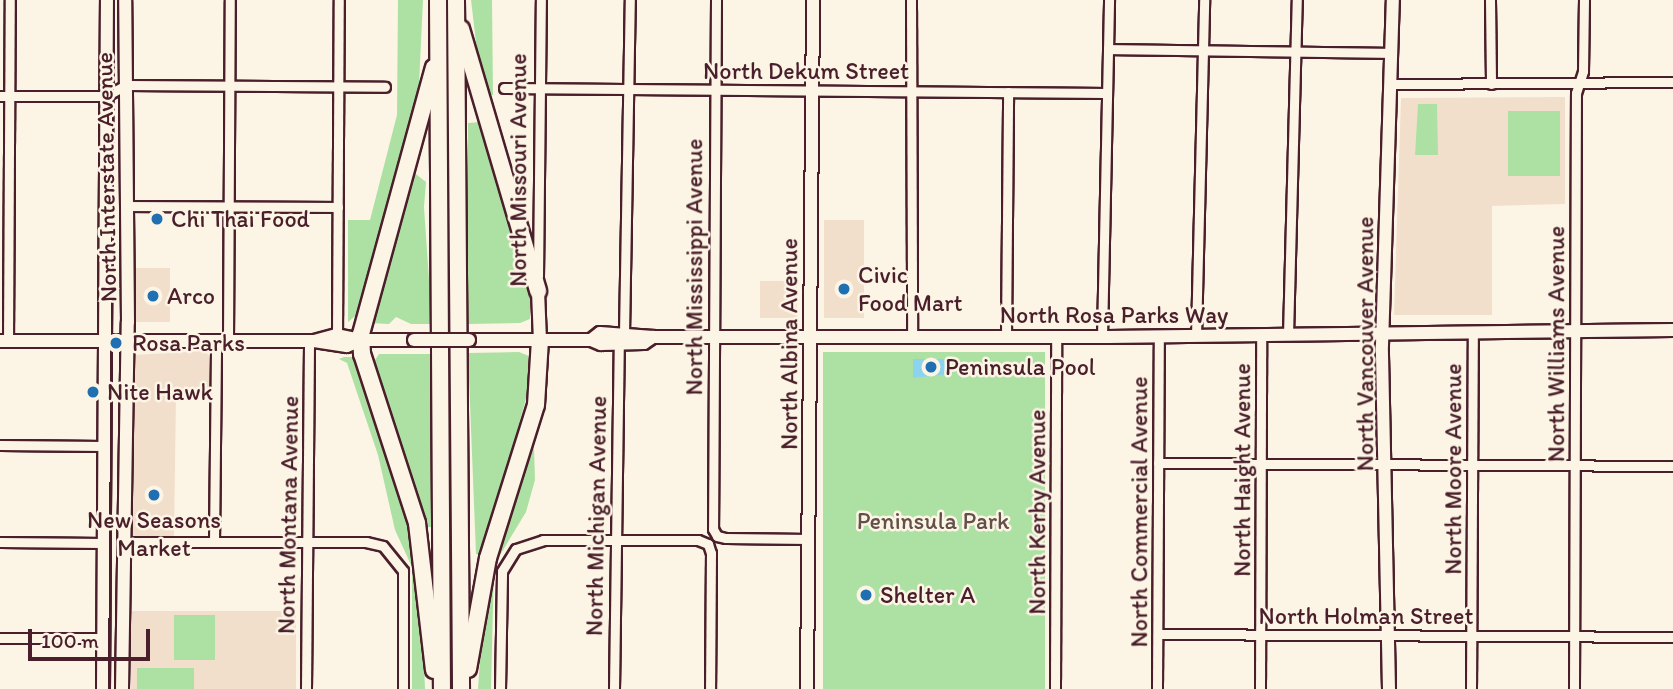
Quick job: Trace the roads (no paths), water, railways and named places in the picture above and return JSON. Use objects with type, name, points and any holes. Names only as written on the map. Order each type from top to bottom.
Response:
[{"type":"highway","points":[[438,0],[442,689]]},
{"type":"highway","points":[[456,6],[538,291]]},
{"type":"highway","points":[[456,6],[463,689]]},
{"type":"highway","points":[[436,689],[417,523],[360,340],[421,105],[438,56]]},
{"type":"highway","points":[[463,689],[488,558],[536,405],[540,340]]},
{"type":"street","points":[[4,341],[5,96],[10,0]]},
{"type":"street","name":"North Interstate Avenue","points":[[103,689],[107,0]]},
{"type":"street","name":"North Interstate Avenue","points":[[122,689],[128,206],[125,0]]},
{"type":"street","points":[[214,542],[229,207],[230,0]]},
{"type":"street","points":[[337,335],[340,0]]},
{"type":"street","name":"North Missouri Avenue","points":[[540,340],[538,291],[541,0]]},
{"type":"street","name":"North Michigan Avenue","points":[[614,689],[615,540],[630,0]]},
{"type":"street","name":"North Mississippi Avenue","points":[[716,0],[713,335],[715,535],[809,539]]},
{"type":"street","name":"North Albina Avenue","points":[[807,689],[813,0]]},
{"type":"street","points":[[911,0],[912,334]]},
{"type":"street","points":[[1102,337],[1109,0]]},
{"type":"street","points":[[1196,336],[1203,0]]},
{"type":"street","points":[[1288,335],[1297,0]]},
{"type":"street","name":"North Vancouver Avenue","points":[[1389,689],[1382,333],[1393,0]]},
{"type":"street","points":[[1490,0],[1491,83]]},
{"type":"street","name":"North Williams Avenue","points":[[1574,689],[1575,333],[1584,0]]},
{"type":"street","points":[[1108,49],[1392,53]]},
{"type":"street","points":[[1391,84],[1673,82]]},
{"type":"street","points":[[5,96],[106,96],[126,85],[385,88]]},
{"type":"street","name":"North Dekum Street","points":[[504,88],[1107,93]]},
{"type":"street","points":[[1006,336],[1009,93]]},
{"type":"street","points":[[128,206],[338,207]]},
{"type":"street","name":"North Rosa Parks Way","points":[[311,341],[337,335],[360,340],[591,340],[600,332],[622,338],[912,334],[1261,336],[1673,330]]},
{"type":"street","name":"North Moore Avenue","points":[[1471,689],[1473,334]]},
{"type":"street","name":"North Kerby Avenue","points":[[1055,689],[1056,336]]},
{"type":"street","name":"North Commercial Avenue","points":[[1157,689],[1159,336]]},
{"type":"street","name":"North Haight Avenue","points":[[1260,689],[1261,336]]},
{"type":"street","name":"North Rosa Parks Way","points":[[4,341],[311,341],[347,346],[360,340]]},
{"type":"street","name":"North Montana Avenue","points":[[306,689],[311,341]]},
{"type":"street","points":[[0,445],[103,446]]},
{"type":"street","points":[[1158,463],[1673,466]]},
{"type":"street","points":[[500,689],[502,571],[510,556],[531,542],[615,540],[707,542],[711,558],[710,689]]},
{"type":"street","points":[[0,542],[103,543]]},
{"type":"street","points":[[123,542],[375,543],[397,558],[404,581],[403,689]]},
{"type":"street","name":"North Holman Street","points":[[1158,634],[1673,637]]},
{"type":"street","points":[[0,638],[102,639]]},
{"type":"water","name":"Peninsula Pool","points":[[913,359],[950,359],[950,374],[913,378]]},
{"type":"tram line","points":[[109,689],[114,0]]},
{"type":"place","name":"Chi Thai Food","points":[[157,219]]},
{"type":"place","name":"Civic Food Mart","points":[[844,289]]},
{"type":"place","name":"Arco","points":[[153,296]]},
{"type":"place","name":"Rosa Parks","points":[[116,343]]},
{"type":"place","name":"Peninsula Pool","points":[[931,367]]},
{"type":"place","name":"Nite Hawk","points":[[93,392]]},
{"type":"place","name":"New Seasons Market","points":[[154,495]]},
{"type":"place","name":"Shelter A","points":[[866,595]]},
{"type":"park label","name":"Peninsula Park","points":[[933,521]]}]
